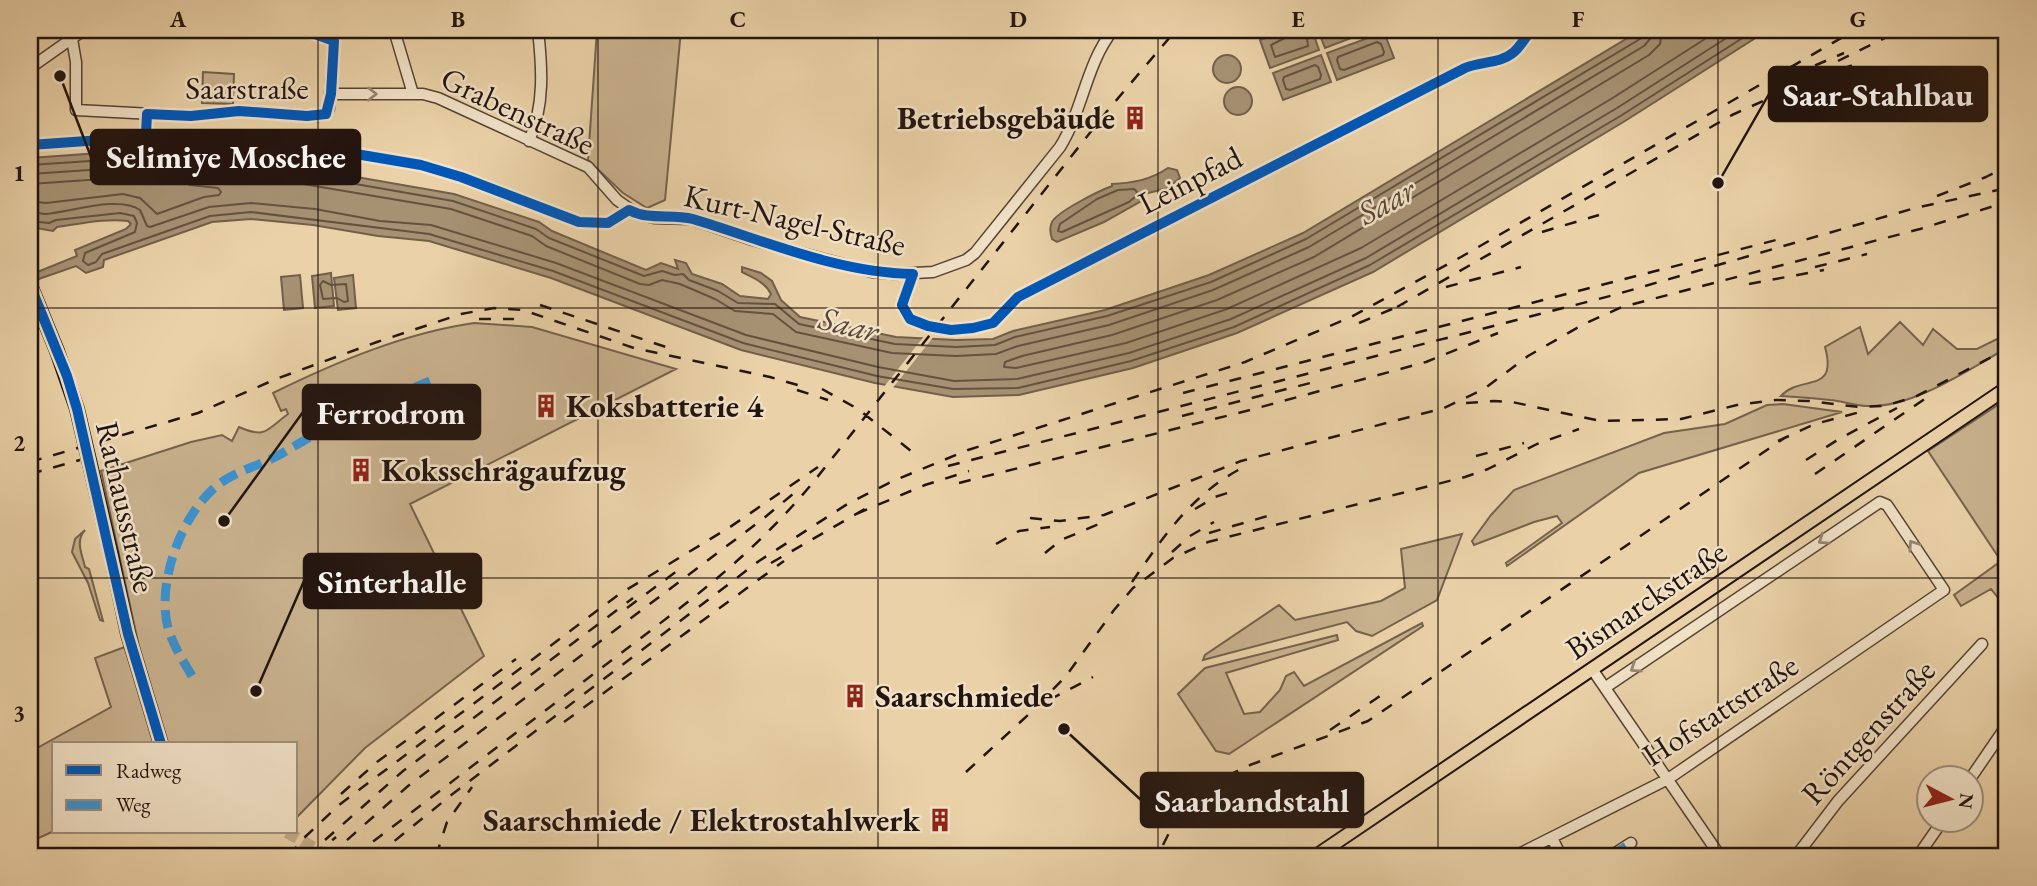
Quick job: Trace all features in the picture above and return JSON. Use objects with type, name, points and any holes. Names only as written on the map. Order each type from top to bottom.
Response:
[{"type":"main road","name":"Rathausstraße","points":[[32,290],[77,409],[128,634],[161,742]]},
{"type":"main road","name":"Bismarckstraße","points":[[1316,856],[2007,388]]},
{"type":"street","points":[[30,68],[84,30]]},
{"type":"street","points":[[304,30],[335,35],[331,94]]},
{"type":"street","name":"Grabenstraße","points":[[394,30],[413,94]]},
{"type":"street","points":[[529,141],[535,128],[542,76],[538,30]]},
{"type":"street","name":"Kurt-Nagel-Straße","points":[[629,210],[654,218],[691,219],[752,240],[873,272],[922,274],[951,267],[975,253],[1059,147],[1070,130],[1102,44],[1113,30]]},
{"type":"street","name":"Saarstraße","points":[[72,39],[76,110],[191,116],[239,111],[318,116],[326,114],[331,94]]},
{"type":"street","name":"Grabenstraße","points":[[331,94],[413,94],[438,98],[588,167],[629,210]]},
{"type":"street","name":"Hofstattstraße","points":[[1515,856],[1668,779],[1944,590],[1887,505],[1880,502]]},
{"type":"street","name":"Bismarckstraße","points":[[1606,687],[1880,502]]},
{"type":"street","name":"Röntgenstraße","points":[[1796,856],[1838,801],[1982,644]]},
{"type":"street","points":[[1592,668],[1720,856]]},
{"type":"street","points":[[1980,764],[2007,725]]},
{"type":"street","points":[[1918,856],[1933,834]]},
{"type":"street","points":[[1552,838],[1561,856]]},
{"type":"street","points":[[1611,856],[1631,843]]},
{"type":"shaded area","points":[[597,30],[681,30],[665,200],[647,208],[623,193],[588,160]]},
{"type":"shaded area","points":[[203,72],[234,74],[233,104],[202,103]]},
{"type":"shaded area","points":[[1900,322],[1923,345],[1933,329],[1957,349],[1977,349],[2007,334],[2007,348],[1940,386],[1885,405],[1863,406],[1781,396],[1798,386],[1822,378],[1828,362],[1825,347],[1860,327],[1868,354]]},
{"type":"shaded area","points":[[474,323],[532,327],[676,369],[410,504],[484,656],[365,748],[298,816],[298,742],[52,742],[52,832],[30,842],[30,752],[111,707],[95,658],[138,642],[101,471],[191,442],[222,435],[232,441],[239,427],[248,431],[265,431],[288,414],[286,409],[281,411],[273,393],[371,350]]},
{"type":"shaded area","points":[[2007,399],[2007,600],[2003,604],[1991,589],[1961,606],[1954,595],[2001,561],[1928,451]]},
{"type":"shaded area","points":[[1783,404],[1842,412],[1639,473],[1507,566],[1506,563],[1562,523],[1557,516],[1474,545],[1472,541],[1514,490],[1664,433],[1725,424],[1767,405]]},
{"type":"shaded area","points":[[85,530],[80,539],[81,552],[85,567],[89,569],[103,621],[100,620],[88,583],[72,552],[75,539]]},
{"type":"shaded area","points":[[1462,534],[1437,600],[1372,636],[1356,631],[1347,622],[1203,660],[1205,655],[1279,605],[1295,620],[1381,601],[1405,588],[1401,549]]},
{"type":"shaded area","points":[[1422,623],[1423,626],[1229,754],[1216,751],[1178,694],[1205,668],[1337,635],[1338,640],[1226,673],[1244,714],[1260,712],[1280,690],[1286,676],[1294,672],[1304,686]]},
{"type":"water","points":[[1289,30],[1312,30],[1319,50],[1270,68],[1260,40]]},
{"type":"water","points":[[1318,30],[1372,30],[1325,48]]},
{"type":"water","name":"Saar","points":[[1641,30],[1768,30],[1625,121],[1373,272],[1237,333],[1133,368],[1019,395],[953,397],[875,383],[741,350],[551,278],[429,241],[313,225],[251,219],[212,222],[104,260],[103,267],[86,273],[76,266],[30,282],[30,275],[77,256],[75,250],[126,229],[131,224],[119,220],[101,221],[57,227],[53,231],[30,227],[30,158],[170,148],[175,154],[195,160],[305,168],[454,194],[539,222],[552,231],[646,270],[661,263],[678,269],[675,260],[686,263],[692,274],[722,284],[740,296],[768,299],[771,294],[765,286],[742,272],[742,267],[761,273],[772,281],[781,300],[800,317],[896,337],[993,339],[1013,331],[1105,310],[1209,275],[1303,233]]},
{"type":"water","points":[[1384,32],[1394,58],[1337,80],[1327,53]]},
{"type":"water","points":[[1227,55],[1237,59],[1241,69],[1237,79],[1227,83],[1217,79],[1213,69],[1217,59]]},
{"type":"water","points":[[1321,55],[1331,82],[1283,100],[1273,73]]},
{"type":"water","points":[[1238,87],[1248,91],[1252,101],[1248,111],[1238,115],[1228,111],[1224,101],[1228,91]]},
{"type":"water","points":[[1168,168],[1177,170],[1180,178],[1168,188],[1144,194],[1143,200],[1104,222],[1057,242],[1052,239],[1052,222],[1070,207],[1112,184],[1141,180]]},
{"type":"water","points":[[331,273],[334,306],[315,308],[312,276]]},
{"type":"water","points":[[300,275],[303,308],[284,310],[281,277]]},
{"type":"water","points":[[353,275],[356,308],[338,310],[334,278]]},
{"type":"pier","points":[[925,335],[935,335],[892,389],[883,388]]},
{"type":"tunnel","points":[[290,834],[327,856]]},
{"type":"railway","points":[[354,856],[675,612],[766,534],[815,480],[1108,110],[1176,30]]},
{"type":"railway","points":[[376,856],[450,796],[759,561],[849,503],[893,481],[968,450],[1245,362],[1351,317],[1461,257],[1855,30]]},
{"type":"railway","points":[[1838,61],[1901,30]]},
{"type":"railway","points":[[1793,75],[1844,53]]},
{"type":"railway","points":[[1397,307],[1732,115],[1814,78],[1856,64]]},
{"type":"railway","points":[[1937,196],[2007,166]]},
{"type":"railway","points":[[948,466],[1614,295],[1915,208],[2007,188]]},
{"type":"railway","points":[[1030,518],[1060,521],[1104,515],[1241,461],[1444,408],[1484,389],[1528,356],[1584,324],[1622,307],[1920,229],[2007,202]]},
{"type":"railway","points":[[1542,232],[1599,215]]},
{"type":"railway","points":[[1183,393],[1776,240]]},
{"type":"railway","points":[[1815,267],[1867,254]]},
{"type":"railway","points":[[1446,287],[1521,267]]},
{"type":"railway","points":[[1749,284],[1824,270]]},
{"type":"railway","points":[[1359,323],[1404,304]]},
{"type":"railway","points":[[540,305],[666,347]]},
{"type":"railway","points":[[30,462],[198,413],[276,379],[377,342],[461,314],[494,308],[523,310],[634,348],[770,377],[808,388]]},
{"type":"railway","points":[[479,319],[514,319]]},
{"type":"railway","points":[[959,483],[1250,410],[1426,362],[1498,333]]},
{"type":"railway","points":[[1466,403],[1512,402],[1601,421],[1681,419],[1737,405],[1776,400],[1859,407],[1884,406],[1915,397],[2007,349]]},
{"type":"railway","points":[[1182,416],[1318,381]]},
{"type":"railway","points":[[822,389],[858,409],[911,451]]},
{"type":"railway","points":[[797,390],[828,400]]},
{"type":"railway","points":[[1815,474],[1926,398]]},
{"type":"railway","points":[[1806,460],[1897,408]]},
{"type":"railway","points":[[1778,441],[1815,424],[1864,411]]},
{"type":"railway","points":[[966,772],[1066,676],[1133,588],[1173,558],[1208,542],[1465,477],[1488,469],[1537,444],[1579,429]]},
{"type":"railway","points":[[1163,845],[1173,825],[1188,807],[1223,778],[1250,765],[1368,721],[1786,437]]},
{"type":"railway","points":[[1476,456],[1524,443]]},
{"type":"railway","points":[[30,474],[80,460]]},
{"type":"railway","points":[[289,856],[339,805],[618,595],[730,527],[818,467]]},
{"type":"railway","points":[[1132,582],[1167,533],[1193,504],[1208,490],[1242,468]]},
{"type":"railway","points":[[856,514],[925,485],[969,471]]},
{"type":"railway","points":[[1195,509],[1215,497],[1237,490]]},
{"type":"railway","points":[[329,856],[408,786],[793,494]]},
{"type":"railway","points":[[771,563],[865,509]]},
{"type":"railway","points":[[1209,533],[1271,515]]},
{"type":"railway","points":[[1172,552],[1190,536],[1214,522]]},
{"type":"railway","points":[[1045,553],[1061,540],[1099,524]]},
{"type":"railway","points":[[996,544],[1019,531],[1050,527]]},
{"type":"railway","points":[[564,722],[784,561]]},
{"type":"railway","points":[[627,608],[681,568]]},
{"type":"railway","points":[[325,840],[403,771],[633,598]]},
{"type":"railway","points":[[341,794],[377,762],[516,659]]},
{"type":"railway","points":[[1049,700],[1093,677]]},
{"type":"railway","points":[[1330,730],[1380,696]]},
{"type":"railway","points":[[436,856],[447,822],[472,787]]},
{"type":"railway","points":[[314,856],[336,837]]},
{"type":"marked path","points":[[192,676],[175,647],[168,628],[166,590],[169,570],[183,530],[206,496],[234,475],[281,454],[356,413],[430,381]]},
{"type":"marked path","points":[[1611,856],[1631,843]]},
{"type":"cycle path","points":[[126,138],[139,138],[146,134],[147,114],[191,116],[239,111],[307,116],[326,114],[331,94],[334,41],[304,30]]},
{"type":"cycle path","name":"Leinpfad","points":[[30,145],[101,140],[142,145],[171,143],[211,152],[350,153],[421,165],[461,177],[579,222],[608,223],[629,210],[645,215],[685,217],[829,262],[913,274],[902,305],[910,319],[951,330],[993,323],[1018,297],[1465,68],[1509,56],[1532,30]]},
{"type":"cycle path","points":[[30,285],[67,376],[77,409],[128,634],[160,742]]},
{"type":"place","name":"Selimiye Moschee","points":[[60,76]]},
{"type":"place","name":"Betriebsgebäude","points":[[1135,118]]},
{"type":"place","name":"Saar-Stahlbau","points":[[1718,183]]},
{"type":"place","name":"Koksbatterie 4","points":[[546,406]]},
{"type":"place","name":"Koksschrägaufzug","points":[[361,470]]},
{"type":"place","name":"Ferrodrom","points":[[224,521]]},
{"type":"place","name":"Sinterhalle","points":[[256,691]]},
{"type":"place","name":"Saarschmiede","points":[[855,696]]},
{"type":"place","name":"Saarbandstahl","points":[[1064,729]]},
{"type":"place","name":"Saarschmiede / Elektrostahlwerk","points":[[940,820]]}]
